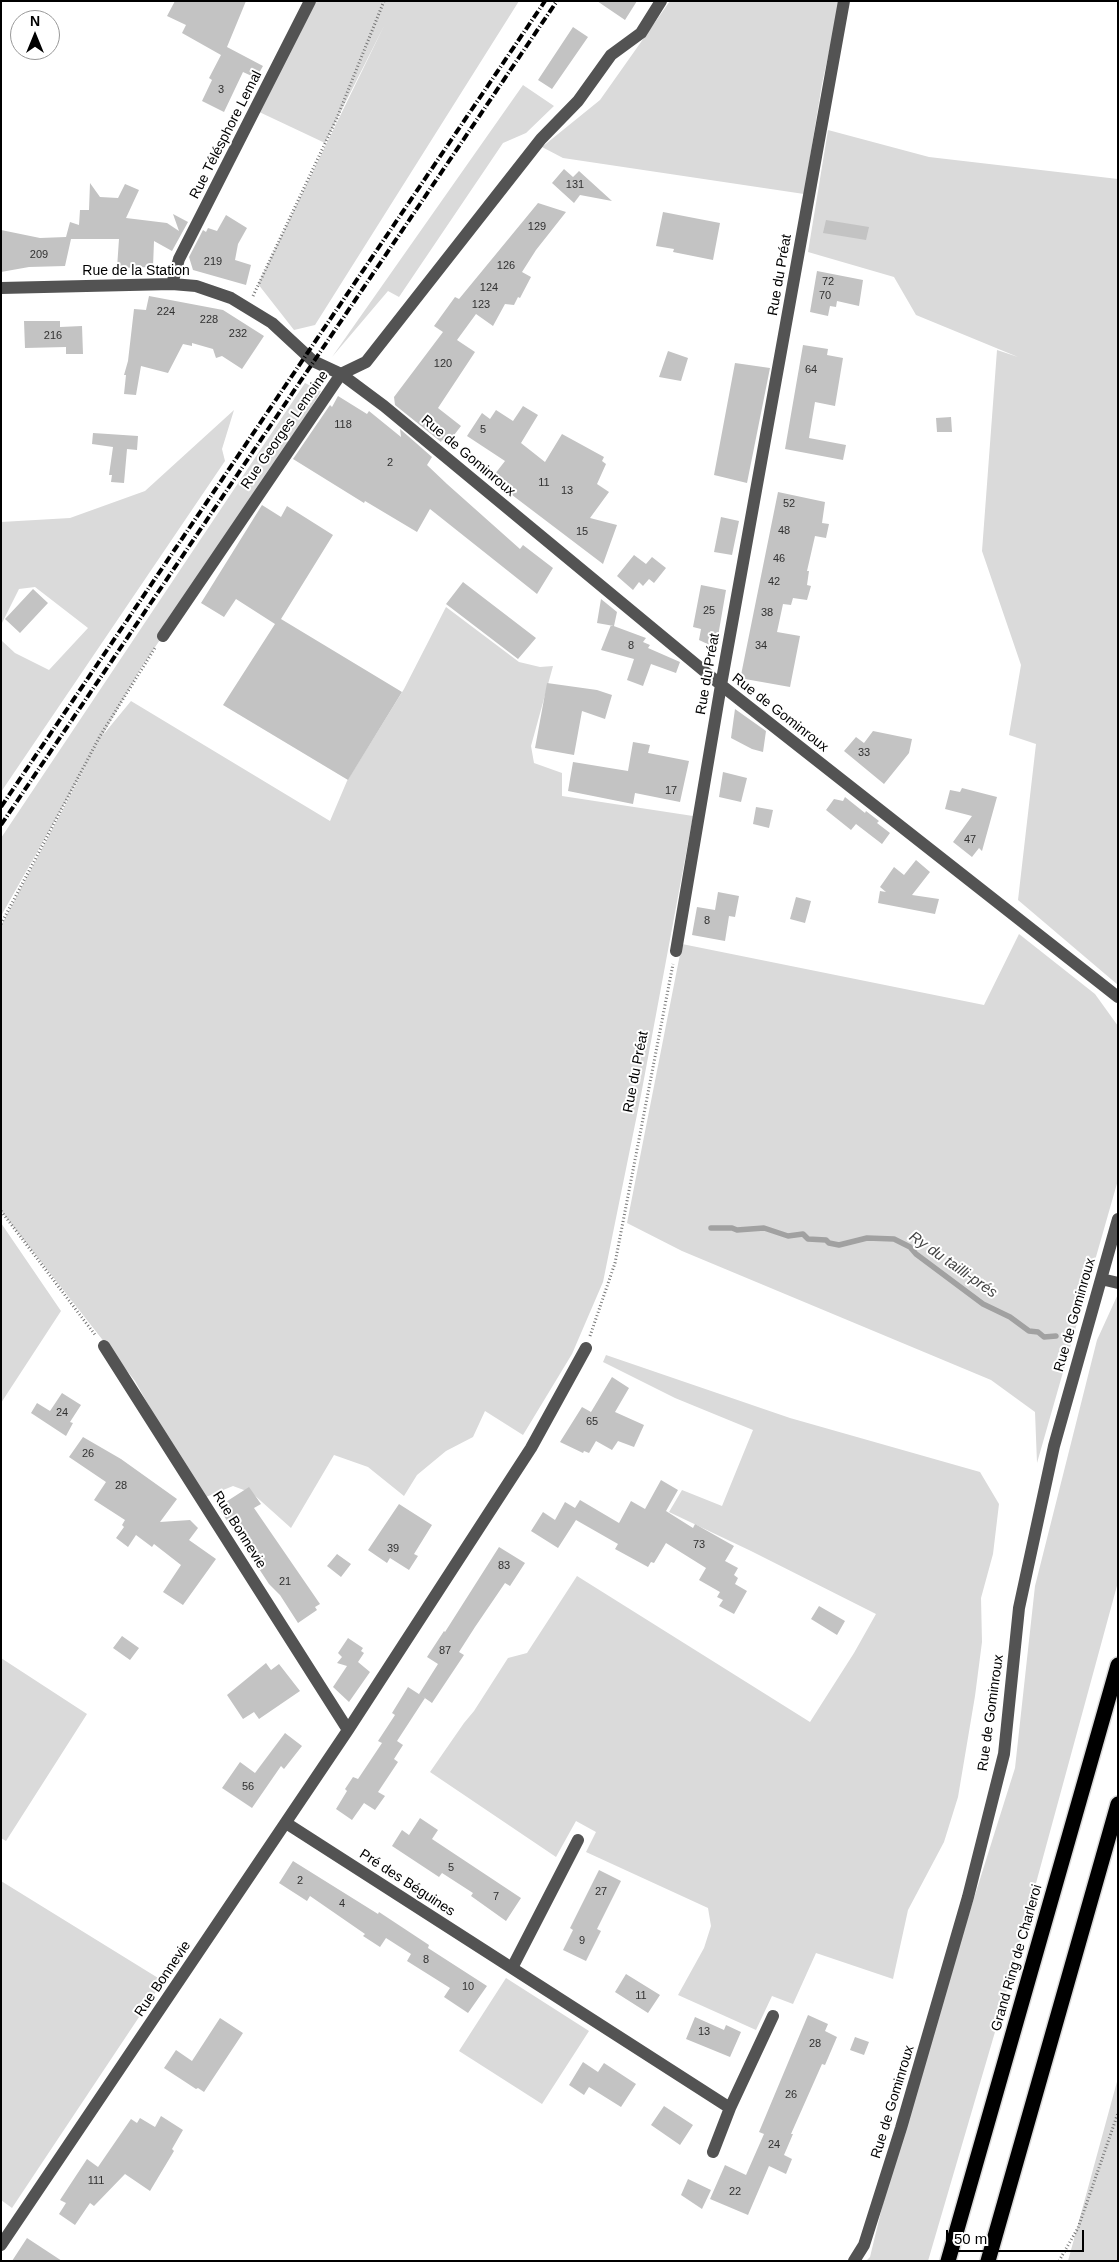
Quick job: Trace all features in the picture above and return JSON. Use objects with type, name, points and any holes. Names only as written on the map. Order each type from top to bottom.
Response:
[{"type":"highway","name":"Grand Ring de Charleroi","points":[[948,2261],[1118,1665]]},
{"type":"highway","points":[[988,2261],[1118,1804]]},
{"type":"street","name":"Rue Télésphore Lemal","points":[[172,284],[179,259],[310,1]]},
{"type":"street","name":"Rue Georges Lemoine","points":[[163,636],[341,374],[366,362],[541,139],[578,101],[611,55],[640,33],[661,1]]},
{"type":"street","name":"Rue du Préat","points":[[676,952],[721,685],[844,1]]},
{"type":"street","name":"Rue de la Station","points":[[1,288],[172,284],[196,286],[247,307],[272,323],[314,362],[341,374],[384,406]]},
{"type":"street","name":"Rue de Gominroux","points":[[384,406],[721,685],[1118,996]]},
{"type":"street","name":"Rue de Gominroux","points":[[854,2261],[864,2245],[888,2170],[968,1897],[1004,1754],[1019,1608],[1048,1474],[1118,1219]]},
{"type":"street","points":[[1101,1279],[1118,1284]]},
{"type":"street","name":"Rue Bonnevie","points":[[104,1346],[348,1730]]},
{"type":"street","name":"Rue Bonnevie","points":[[1,2245],[348,1730],[531,1448],[586,1348]]},
{"type":"street","name":"Pré des Béguines","points":[[286,1823],[730,2108]]},
{"type":"street","points":[[512,1968],[578,1840]]},
{"type":"street","points":[[713,2152],[730,2108],[773,2016]]},
{"type":"path","points":[[247,307],[337,118],[384,1]]},
{"type":"path","points":[[1,924],[100,736],[141,668],[163,636]]},
{"type":"path","name":"Rue du Préat","points":[[586,1348],[615,1263],[676,952]]},
{"type":"path","points":[[1,1211],[104,1346]]},
{"type":"path","points":[[1059,2261],[1078,2228],[1118,2113]]},
{"type":"shaded area","points":[[315,1],[519,1],[315,325],[294,330],[258,284],[384,26],[325,143],[255,110]]},
{"type":"shaded area","points":[[670,1],[840,1],[822,84],[804,194],[563,158],[542,147],[600,100]]},
{"type":"shaded area","points":[[523,85],[554,106],[526,133],[503,143],[399,297],[388,291],[332,357]]},
{"type":"shaded area","points":[[828,130],[929,157],[1118,179],[1118,985],[1018,900],[1036,744],[1009,735],[1021,665],[982,551],[997,350],[1018,357],[916,315],[894,277],[808,252]]},
{"type":"shaded area","points":[[305,383],[321,391],[267,481],[141,668],[103,735],[131,701],[330,821],[347,781],[404,689],[446,607],[519,662],[540,667],[553,666],[531,746],[534,763],[562,773],[562,796],[693,816],[641,1095],[603,1282],[572,1354],[523,1435],[485,1411],[473,1437],[446,1451],[417,1475],[404,1496],[368,1467],[334,1455],[291,1528],[252,1493],[233,1486],[201,1499],[135,1381],[1,1211],[1,926],[88,762],[1,916],[1,838]]},
{"type":"shaded area","points":[[234,410],[222,449],[225,461],[1,792],[1,640],[15,653],[49,670],[88,628],[35,587],[19,589],[1,625],[1,522],[70,518],[145,491]]},
{"type":"shaded area","points":[[1019,934],[1095,994],[1118,1026],[1118,1180],[1037,1463],[1035,1412],[991,1380],[682,1251],[627,1223],[682,944],[984,1005]]},
{"type":"shaded area","points":[[1,1223],[61,1311],[1,1403]]},
{"type":"shaded area","points":[[1118,1294],[1118,1582],[1002,2008],[928,2261],[866,2261],[870,2257],[900,2133],[1015,1768],[1035,1586],[1097,1340]]},
{"type":"shaded area","points":[[606,1355],[790,1418],[980,1472],[999,1504],[993,1554],[981,1598],[982,1642],[958,1797],[944,1842],[908,1910],[893,1979],[816,1953],[793,2004],[772,1996],[756,2030],[678,1995],[704,1948],[711,1926],[708,1908],[586,1852],[596,1832],[576,1821],[556,1857],[430,1772],[474,1711],[508,1658],[527,1653],[577,1576],[810,1722],[854,1653],[876,1614],[669,1512],[682,1490],[722,1506],[753,1430],[675,1398],[603,1362]]},
{"type":"shaded area","points":[[1,1658],[87,1714],[6,1841],[1,1838]]},
{"type":"shaded area","points":[[1,1881],[163,1981],[12,2208],[1,2200]]},
{"type":"shaded area","points":[[506,1978],[589,2031],[542,2104],[459,2051]]},
{"type":"shaded area","points":[[1118,2078],[1118,2261],[1068,2261]]},
{"type":"building","points":[[175,1],[246,1],[227,47],[263,66],[256,78],[243,72],[224,112],[202,101],[212,80],[209,78],[221,55],[182,33],[186,25],[167,16]]},
{"type":"building","points":[[597,1],[637,1],[625,20]]},
{"type":"building","points":[[573,27],[588,37],[552,89],[538,80]]},
{"type":"building","points":[[564,169],[573,177],[579,171],[612,201],[580,195],[574,203],[552,183]]},
{"type":"building","points":[[90,183],[100,197],[118,198],[125,184],[139,190],[126,218],[167,223],[179,231],[173,214],[188,222],[172,251],[154,241],[153,267],[117,268],[119,239],[71,239],[65,266],[29,267],[1,272],[1,230],[40,238],[66,237],[70,222],[79,225],[80,210],[89,210]]},
{"type":"building","points":[[538,203],[566,212],[536,250],[522,272],[531,277],[520,298],[518,297],[514,305],[505,304],[493,326],[476,314],[457,340],[475,352],[438,408],[461,426],[448,443],[442,440],[441,442],[395,405],[394,397],[443,332],[434,326],[455,297],[459,299]]},
{"type":"building","points":[[663,212],[720,223],[713,260],[673,252],[674,249],[656,246]]},
{"type":"building","points":[[226,215],[247,228],[238,244],[235,260],[251,265],[246,285],[193,270],[189,257],[203,230],[206,232],[208,228],[217,231]]},
{"type":"building","points":[[826,220],[869,227],[866,240],[823,233]]},
{"type":"building","points":[[817,271],[863,280],[859,306],[837,301],[836,307],[830,306],[828,316],[810,312]]},
{"type":"building","points":[[149,296],[223,310],[264,336],[242,369],[222,356],[216,358],[213,349],[192,343],[192,346],[183,344],[168,373],[141,366],[136,395],[124,394],[126,375],[124,375],[128,361],[134,309],[146,310]]},
{"type":"building","points":[[24,321],[60,321],[60,327],[82,326],[83,354],[66,354],[66,347],[25,348]]},
{"type":"building","points":[[803,345],[828,349],[827,355],[843,358],[835,406],[815,402],[809,438],[846,445],[843,460],[785,449]]},
{"type":"building","points":[[668,351],[688,358],[681,381],[659,377]]},
{"type":"building","points":[[735,363],[770,368],[747,483],[714,475]]},
{"type":"building","points":[[338,396],[367,414],[369,411],[401,437],[400,429],[432,457],[427,465],[447,484],[520,549],[523,545],[553,568],[537,594],[430,509],[417,532],[365,501],[364,503],[293,459],[330,405],[332,407]]},
{"type":"building","points":[[523,406],[538,415],[521,443],[545,462],[562,434],[604,457],[602,461],[606,464],[597,484],[609,492],[590,518],[617,525],[603,564],[491,479],[505,461],[467,436],[482,413],[490,419],[496,410],[513,421]]},
{"type":"building","points":[[951,417],[952,432],[937,432],[936,418]]},
{"type":"building","points":[[93,433],[138,436],[137,450],[127,449],[124,483],[111,482],[112,475],[109,475],[113,447],[92,444]]},
{"type":"building","points":[[778,492],[825,502],[822,523],[829,524],[826,538],[815,536],[807,571],[809,571],[807,585],[811,586],[807,600],[793,598],[791,605],[783,604],[777,632],[800,636],[790,687],[745,679],[741,675]]},
{"type":"building","points":[[262,505],[281,517],[287,506],[333,535],[281,619],[402,692],[348,780],[223,705],[275,624],[236,599],[224,617],[201,603]]},
{"type":"building","points":[[721,517],[739,521],[732,555],[714,552]]},
{"type":"building","points":[[634,555],[646,564],[652,557],[666,568],[654,583],[649,579],[643,586],[639,582],[633,590],[617,576]]},
{"type":"building","points":[[463,582],[536,638],[518,659],[446,604]]},
{"type":"building","points":[[701,585],[726,590],[716,648],[699,640],[701,629],[693,627]]},
{"type":"building","points":[[33,589],[48,603],[20,633],[5,619]]},
{"type":"building","points":[[601,599],[617,612],[614,626],[597,623]]},
{"type":"building","points":[[611,625],[646,638],[643,642],[650,645],[648,648],[680,662],[676,673],[651,664],[643,686],[627,680],[634,659],[601,650]]},
{"type":"building","points":[[547,683],[597,690],[612,695],[605,719],[582,711],[574,755],[535,748]]},
{"type":"building","points":[[735,709],[766,731],[763,752],[752,749],[731,738]]},
{"type":"building","points":[[873,731],[912,739],[909,753],[884,784],[844,751],[856,737],[864,743]]},
{"type":"building","points":[[633,742],[650,745],[648,753],[689,761],[680,802],[635,793],[633,804],[568,791],[573,762],[628,771]]},
{"type":"building","points":[[723,772],[747,778],[741,802],[719,797]]},
{"type":"building","points":[[962,788],[997,797],[982,851],[979,848],[972,857],[953,842],[972,816],[945,809],[950,790],[960,792]]},
{"type":"building","points":[[845,797],[865,813],[866,811],[879,821],[877,823],[890,833],[882,844],[856,824],[851,830],[826,810],[834,799],[843,801]]},
{"type":"building","points":[[756,807],[773,810],[769,828],[753,824]]},
{"type":"building","points":[[916,860],[930,872],[912,895],[939,899],[935,914],[878,903],[880,891],[886,892],[880,887],[894,867],[904,875]]},
{"type":"building","points":[[718,892],[739,896],[735,917],[729,916],[725,941],[692,935],[697,907],[715,910]]},
{"type":"building","points":[[796,897],[811,901],[805,923],[790,919]]},
{"type":"building","points":[[612,1377],[629,1388],[615,1412],[644,1425],[634,1447],[618,1441],[612,1450],[596,1441],[589,1453],[584,1451],[583,1453],[560,1442],[582,1407],[591,1412]]},
{"type":"building","points":[[62,1393],[81,1405],[70,1422],[73,1423],[66,1436],[31,1413],[37,1403],[50,1411]]},
{"type":"building","points":[[83,1437],[121,1459],[177,1499],[160,1522],[190,1520],[198,1528],[189,1540],[216,1559],[183,1605],[163,1592],[181,1565],[154,1544],[152,1547],[136,1535],[128,1547],[116,1538],[124,1527],[122,1525],[125,1520],[94,1500],[106,1482],[69,1457]]},
{"type":"building","points":[[661,1480],[678,1490],[666,1511],[693,1528],[695,1524],[734,1546],[725,1561],[738,1568],[734,1575],[738,1578],[735,1584],[747,1591],[734,1614],[719,1606],[723,1600],[717,1597],[720,1592],[699,1580],[706,1568],[666,1543],[654,1563],[651,1562],[648,1567],[615,1549],[618,1544],[576,1520],[558,1548],[531,1531],[543,1512],[555,1520],[565,1502],[575,1508],[580,1500],[619,1523],[631,1501],[645,1509]]},
{"type":"building","points":[[249,1487],[261,1504],[254,1508],[320,1604],[315,1607],[317,1610],[298,1623],[280,1595],[269,1584],[218,1507]]},
{"type":"building","points":[[399,1504],[432,1525],[414,1554],[418,1556],[409,1570],[390,1558],[387,1563],[368,1550]]},
{"type":"building","points":[[499,1547],[525,1563],[510,1586],[505,1583],[475,1627],[459,1652],[464,1655],[432,1703],[419,1694],[438,1664],[427,1657]]},
{"type":"building","points":[[337,1554],[351,1564],[341,1577],[327,1566]]},
{"type":"building","points":[[819,1606],[845,1621],[837,1635],[811,1619]]},
{"type":"building","points":[[122,1636],[139,1648],[130,1660],[113,1648]]},
{"type":"building","points":[[348,1638],[363,1648],[361,1651],[364,1653],[358,1662],[370,1672],[349,1702],[333,1687],[347,1666],[337,1663],[342,1657],[338,1653]]},
{"type":"building","points":[[266,1663],[271,1670],[279,1664],[300,1691],[259,1719],[254,1712],[243,1719],[227,1695]]},
{"type":"building","points":[[408,1687],[425,1698],[397,1741],[403,1745],[394,1759],[398,1762],[378,1792],[385,1796],[375,1810],[364,1803],[352,1820],[336,1809],[353,1777],[358,1779],[382,1743],[378,1741],[395,1715],[392,1713]]},
{"type":"building","points":[[285,1733],[302,1746],[284,1769],[281,1766],[252,1808],[222,1788],[240,1762],[255,1773]]},
{"type":"building","points":[[420,1818],[438,1830],[432,1839],[521,1898],[506,1921],[471,1896],[473,1893],[442,1873],[439,1877],[392,1846],[402,1830],[409,1835]]},
{"type":"building","points":[[293,1861],[378,1914],[379,1912],[429,1945],[428,1948],[487,1986],[468,2013],[444,1997],[450,1988],[407,1961],[411,1954],[386,1938],[380,1947],[363,1936],[365,1934],[310,1896],[307,1901],[279,1883]]},
{"type":"building","points":[[599,1870],[621,1881],[597,1929],[601,1931],[586,1961],[563,1950],[573,1930],[570,1928]]},
{"type":"building","points":[[626,1974],[660,1995],[648,2013],[615,1992]]},
{"type":"building","points":[[808,2015],[828,2024],[825,2031],[837,2037],[825,2065],[822,2064],[791,2134],[793,2134],[784,2155],[792,2159],[786,2174],[769,2166],[748,2215],[710,2199],[725,2165],[746,2175],[764,2134],[759,2132]]},
{"type":"building","points":[[695,2017],[724,2030],[726,2025],[741,2032],[730,2057],[686,2039]]},
{"type":"building","points":[[220,2018],[243,2033],[204,2092],[198,2088],[196,2089],[164,2068],[176,2050],[192,2061]]},
{"type":"building","points":[[855,2037],[869,2042],[864,2055],[850,2050]]},
{"type":"building","points":[[583,2062],[598,2072],[604,2063],[636,2084],[621,2107],[589,2087],[584,2095],[569,2085]]},
{"type":"building","points":[[664,2106],[693,2125],[680,2145],[651,2125]]},
{"type":"building","points":[[161,2116],[183,2130],[172,2149],[174,2151],[150,2191],[125,2174],[94,2206],[90,2203],[75,2225],[59,2214],[66,2203],[60,2200],[87,2159],[98,2167],[131,2119],[137,2123],[140,2118],[155,2127]]},
{"type":"building","points":[[688,2179],[711,2190],[702,2209],[681,2195]]},
{"type":"building","points":[[27,2238],[62,2261],[12,2261]]},
{"type":"waterway","name":"Ry du tailli-prés","points":[[711,1228],[732,1228],[737,1230],[764,1228],[788,1236],[803,1234],[808,1239],[826,1240],[829,1243],[839,1245],[867,1238],[894,1239],[910,1247],[916,1254],[983,1304],[1010,1317],[1029,1331],[1038,1332],[1044,1337],[1056,1336]]},
{"type":"railway","points":[[1,807],[545,1]]},
{"type":"railway","points":[[1,825],[557,1]]}]
